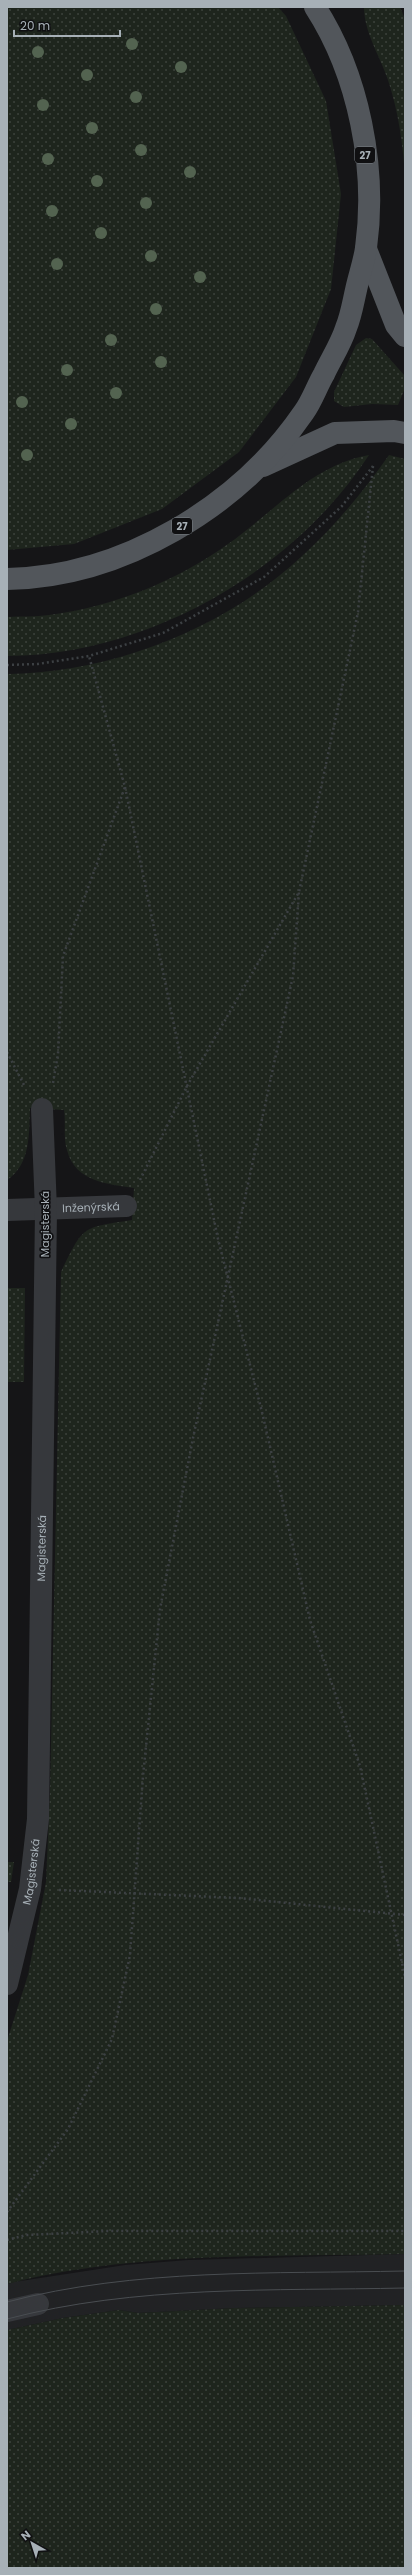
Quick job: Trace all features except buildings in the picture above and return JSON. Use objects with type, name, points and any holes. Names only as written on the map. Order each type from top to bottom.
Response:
[{"type":"main road","points":[[315,7],[343,63]]},
{"type":"main road","name":"27","points":[[334,7],[343,63],[356,101],[365,144],[369,197],[366,248],[396,325],[405,336]]},
{"type":"main road","points":[[258,468],[304,412],[346,328],[366,248]]},
{"type":"main road","name":"27","points":[[7,579],[36,579],[95,565],[163,538],[217,504],[258,468],[335,433],[400,432]]},
{"type":"street","name":"Magisterská","points":[[7,1984],[30,1889],[38,1819],[46,1210],[42,1109]]},
{"type":"street","name":"Inženýrská","points":[[7,1210],[46,1210],[126,1206]]},
{"type":"street","points":[[7,2311],[38,2304]]},
{"type":"path","points":[[7,665],[38,664],[89,656],[162,633],[264,577],[342,506],[400,432]]},
{"type":"path","points":[[7,2212],[68,2129],[112,2039],[130,1954],[143,1776],[160,1609],[193,1438],[293,976],[299,892],[358,612],[373,466]]},
{"type":"path","points":[[89,656],[125,788],[228,1280],[262,1412],[310,1620],[360,1766],[405,1977]]},
{"type":"path","points":[[53,1086],[58,1054],[63,956],[125,788]]},
{"type":"path","points":[[126,1206],[187,1086],[299,892]]},
{"type":"path","points":[[30,1889],[238,1898],[391,1912],[405,1915]]},
{"type":"path","points":[[7,2240],[26,2235],[106,2232],[405,2231]]},
{"type":"shaded area","points":[[7,7],[278,7],[286,16],[326,101],[341,194],[331,289],[296,377],[239,452],[162,509],[74,544],[7,550]]},
{"type":"shaded area","points":[[364,7],[400,7],[405,19],[405,176],[403,152],[395,103],[385,71],[369,35]]},
{"type":"shaded area","points":[[366,338],[372,339],[405,376],[405,388],[398,405],[372,404],[344,407],[334,401],[334,392],[356,345]]},
{"type":"shaded area","points":[[369,455],[337,497],[300,536],[258,570],[212,599],[163,623],[112,641],[60,652],[7,656],[7,617],[44,616],[96,606],[120,599],[166,581],[187,570],[228,544],[311,479],[348,460]]},
{"type":"shaded area","points":[[389,455],[405,459],[405,2254],[255,2256],[154,2261],[55,2273],[7,2284],[7,2041],[28,1975],[46,1882],[50,1792],[61,1272],[75,1245],[86,1231],[103,1225],[132,1220],[134,1188],[94,1180],[77,1169],[71,1161],[67,1150],[64,1110],[30,1108],[29,1137],[25,1157],[15,1174],[7,1180],[7,674],[47,672],[87,665],[126,655],[165,642],[203,625],[239,605],[272,582],[326,533],[369,482]]},
{"type":"shaded area","points":[[7,1288],[25,1288],[24,1382],[7,1382]]},
{"type":"shaded area","points":[[7,1862],[14,1862],[11,1882],[7,1882]]},
{"type":"shaded area","points":[[405,2254],[405,2305],[235,2308],[138,2313],[119,2310],[63,2318],[7,2330],[7,2284],[14,2282],[125,2265],[188,2260]]},
{"type":"shaded area","points":[[405,2305],[405,2568],[7,2568],[7,2330],[63,2318],[119,2310],[138,2313],[235,2308]]},
{"type":"tram line","points":[[7,2302],[56,2291],[105,2283],[155,2278],[255,2273],[405,2271]]},
{"type":"tram line","points":[[7,2319],[56,2308],[105,2300],[155,2295],[255,2290],[405,2288]]}]
